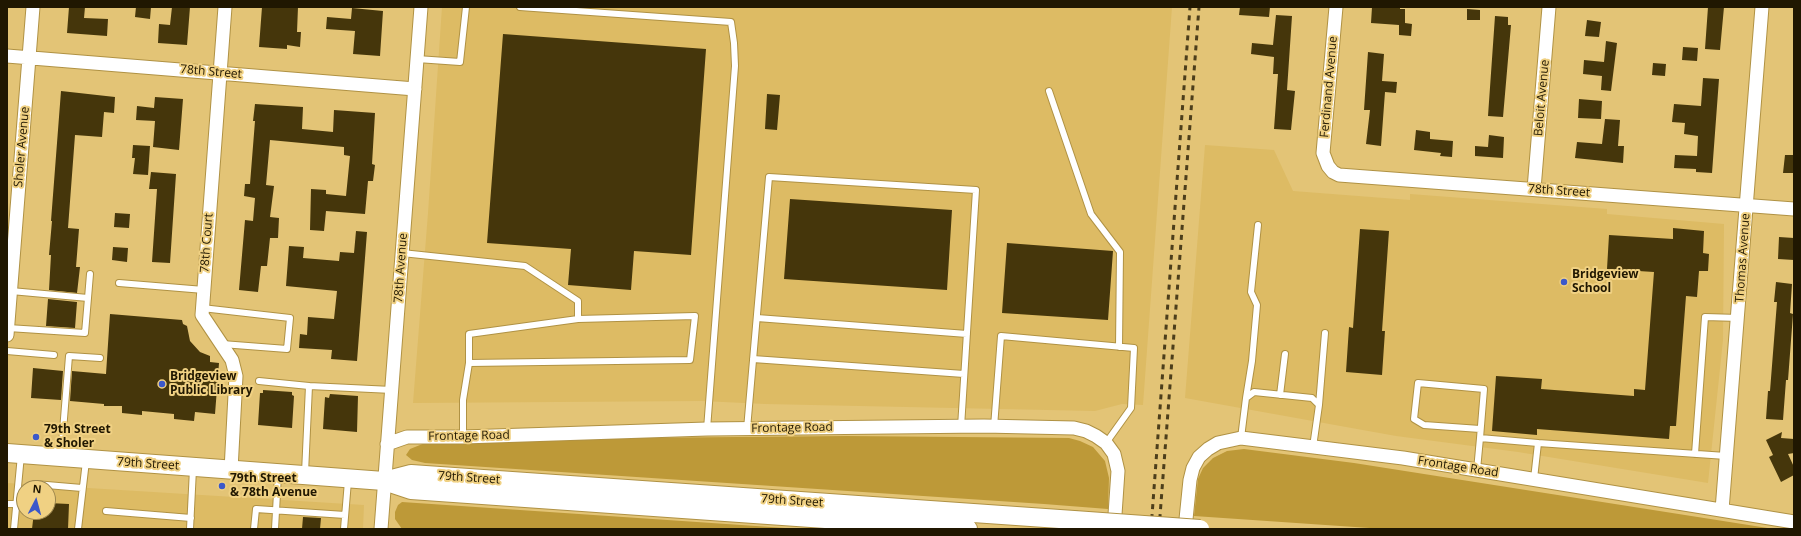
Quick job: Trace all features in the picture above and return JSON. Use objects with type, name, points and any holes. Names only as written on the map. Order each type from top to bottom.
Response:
[{"type":"main road","name":"79th Street","points":[[14,454],[384,480],[411,474],[1200,529]]},
{"type":"main road","name":"79th Street","points":[[384,480],[412,490],[968,529]]},
{"type":"street","name":"Sholer Avenue","points":[[7,332],[33,7]]},
{"type":"street","name":"78th Court","points":[[225,7],[202,315],[232,360],[236,376],[231,470]]},
{"type":"street","name":"78th Avenue","points":[[381,529],[421,7]]},
{"type":"street","name":"Ferdinand Avenue","points":[[1328,166],[1323,154],[1336,7]]},
{"type":"street","name":"Beloit Avenue","points":[[1534,189],[1549,7]]},
{"type":"street","name":"Thomas Avenue","points":[[1722,510],[1739,318],[1762,7]]},
{"type":"street","name":"78th Street","points":[[7,56],[415,89]]},
{"type":"street","name":"78th Street","points":[[1328,166],[1333,172],[1339,175],[1794,209]]},
{"type":"street","name":"Frontage Road","points":[[387,444],[407,437],[464,437],[707,429],[961,427],[1074,428],[1091,433],[1106,443],[1114,454],[1118,471],[1114,529]]},
{"type":"street","name":"Frontage Road","points":[[1186,529],[1190,480],[1193,468],[1199,457],[1218,443],[1241,438],[1403,458],[1794,522]]},
{"type":"lane","points":[[417,59],[460,62],[466,7]]},
{"type":"lane","points":[[520,7],[731,22],[735,66],[707,429]]},
{"type":"lane","points":[[1049,91],[1091,214],[1120,252],[1119,347]]},
{"type":"lane","points":[[747,429],[769,177],[976,190],[961,427]]},
{"type":"lane","points":[[1241,438],[1252,361],[1257,305],[1252,292],[1258,225]]},
{"type":"lane","points":[[402,253],[525,266],[578,301],[578,319]]},
{"type":"lane","points":[[7,332],[85,333],[90,274]]},
{"type":"lane","points":[[119,283],[204,290]]},
{"type":"lane","points":[[11,291],[88,298]]},
{"type":"lane","points":[[202,308],[290,318],[287,349],[222,344]]},
{"type":"lane","points":[[464,437],[463,400],[469,363],[469,334],[578,319],[695,316],[690,360],[469,363]]},
{"type":"lane","points":[[1695,454],[1705,317],[1739,318]]},
{"type":"lane","points":[[757,318],[967,334]]},
{"type":"lane","points":[[1313,447],[1319,405],[1325,333]]},
{"type":"lane","points":[[994,427],[1002,336],[1134,348],[1131,408],[1106,443]]},
{"type":"lane","points":[[7,351],[54,355]]},
{"type":"lane","points":[[1280,395],[1285,354]]},
{"type":"lane","points":[[61,457],[69,356],[100,358]]},
{"type":"lane","points":[[753,359],[964,374]]},
{"type":"lane","points":[[259,381],[309,386],[392,390]]},
{"type":"lane","points":[[1477,470],[1484,389],[1418,383],[1414,419],[1424,425],[1480,429]]},
{"type":"lane","points":[[305,475],[309,386]]},
{"type":"lane","points":[[1246,398],[1254,392],[1312,398],[1319,405]]},
{"type":"lane","points":[[1480,438],[1726,456]]},
{"type":"lane","points":[[1534,480],[1538,443]]},
{"type":"lane","points":[[14,454],[16,504],[14,529]]},
{"type":"lane","points":[[78,529],[86,459]]},
{"type":"lane","points":[[190,529],[193,467]]},
{"type":"lane","points":[[274,529],[278,473]]},
{"type":"lane","points":[[344,529],[348,478]]},
{"type":"lane","points":[[56,486],[82,488]]},
{"type":"lane","points":[[7,504],[16,504]]},
{"type":"lane","points":[[254,529],[256,509],[345,515]]},
{"type":"lane","points":[[106,512],[191,518]]},
{"type":"shaded area","points":[[442,7],[1172,7],[1143,405],[1122,404],[1095,411],[765,404],[702,401],[413,403]]},
{"type":"shaded area","name":"Bridgeview School","points":[[1205,145],[1274,150],[1293,191],[1410,200],[1410,194],[1607,209],[1607,214],[1724,224],[1723,340],[1708,483],[1518,452],[1396,436],[1185,398]]},
{"type":"shaded area","points":[[847,436],[1069,438],[1080,441],[1093,447],[1105,461],[1109,478],[1108,509],[425,463],[412,460],[406,455],[410,449],[425,443],[517,439]]},
{"type":"shaded area","points":[[1244,449],[1354,463],[1774,529],[1384,529],[1194,516],[1198,479],[1203,468],[1213,458],[1227,451]]},
{"type":"shaded area","points":[[7,483],[16,484],[16,520],[56,520],[56,486],[364,505],[363,529],[7,529]]},
{"type":"shaded area","points":[[402,502],[800,529],[402,529],[395,519],[395,512],[398,505]]},
{"type":"building","points":[[69,7],[85,7],[84,18],[108,19],[107,36],[67,33]]},
{"type":"building","points":[[136,7],[151,7],[150,19],[135,17]]},
{"type":"building","points":[[172,7],[190,7],[187,45],[158,43],[159,24],[170,25]]},
{"type":"building","points":[[262,7],[298,7],[297,32],[301,32],[300,47],[287,45],[287,49],[259,47]]},
{"type":"building","points":[[1240,7],[1270,7],[1269,17],[1239,15]]},
{"type":"building","points":[[1372,7],[1400,7],[1400,9],[1405,9],[1405,23],[1412,24],[1411,36],[1399,35],[1399,25],[1371,23]]},
{"type":"building","points":[[1708,7],[1724,7],[1720,50],[1705,49]]},
{"type":"building","points":[[352,8],[383,11],[380,56],[353,54],[355,31],[326,29],[327,17],[351,19]]},
{"type":"building","points":[[1467,9],[1480,10],[1480,20],[1467,20]]},
{"type":"building","points":[[1276,15],[1292,16],[1287,90],[1295,91],[1291,130],[1274,129],[1278,74],[1273,74],[1274,57],[1251,54],[1252,43],[1273,45]]},
{"type":"building","points":[[1495,16],[1508,17],[1508,25],[1511,25],[1503,117],[1488,116]]},
{"type":"building","points":[[1587,20],[1601,22],[1599,37],[1585,36]]},
{"type":"building","points":[[503,34],[706,49],[691,255],[634,251],[631,290],[568,285],[571,249],[487,243]]},
{"type":"building","points":[[1606,41],[1617,43],[1611,91],[1601,90],[1602,76],[1583,74],[1584,60],[1604,62]]},
{"type":"building","points":[[1683,47],[1698,48],[1697,61],[1682,60]]},
{"type":"building","points":[[1368,52],[1384,54],[1382,81],[1397,82],[1396,93],[1385,92],[1381,146],[1366,144],[1370,110],[1364,110]]},
{"type":"building","points":[[1653,63],[1666,64],[1665,76],[1652,75]]},
{"type":"building","points":[[1703,78],[1719,79],[1712,173],[1696,172],[1696,169],[1674,168],[1675,155],[1697,156],[1698,136],[1684,134],[1685,123],[1672,122],[1674,104],[1701,106]]},
{"type":"building","points":[[61,91],[115,97],[114,113],[104,112],[102,137],[75,135],[68,228],[79,229],[76,267],[80,267],[77,293],[49,290],[51,221]]},
{"type":"building","points":[[767,94],[780,95],[777,130],[765,129]]},
{"type":"building","points":[[155,97],[183,99],[179,150],[153,147],[155,121],[136,120],[137,106],[154,108]]},
{"type":"building","points":[[1579,99],[1602,101],[1601,119],[1578,118]]},
{"type":"building","points":[[255,104],[303,107],[302,129],[333,132],[334,110],[375,113],[372,164],[375,165],[373,181],[368,181],[365,214],[326,211],[324,231],[310,230],[311,189],[326,190],[326,194],[346,196],[350,156],[344,155],[344,147],[270,140],[266,185],[274,186],[270,217],[279,218],[278,238],[270,238],[267,266],[261,266],[258,292],[239,290],[245,220],[253,221],[255,198],[244,196],[245,184],[250,184]]},
{"type":"building","points":[[1605,119],[1620,120],[1618,146],[1624,146],[1623,163],[1575,158],[1577,142],[1602,144]]},
{"type":"building","points":[[1416,130],[1430,132],[1430,139],[1453,141],[1452,157],[1440,156],[1441,153],[1414,150]]},
{"type":"building","points":[[1489,135],[1504,137],[1503,158],[1475,156],[1475,146],[1488,147]]},
{"type":"building","points":[[133,145],[150,146],[148,175],[133,174],[135,158],[132,158]]},
{"type":"building","points":[[1785,155],[1794,155],[1794,173],[1783,173]]},
{"type":"building","points":[[151,172],[176,174],[170,263],[152,262],[157,189],[149,189]]},
{"type":"building","points":[[790,199],[952,210],[947,290],[784,279]]},
{"type":"building","points":[[115,213],[130,214],[129,228],[114,227]]},
{"type":"building","points":[[1673,228],[1704,231],[1703,253],[1709,254],[1708,271],[1699,271],[1697,297],[1686,296],[1676,426],[1670,426],[1669,439],[1537,429],[1537,435],[1492,431],[1496,376],[1542,379],[1541,389],[1634,396],[1634,389],[1645,390],[1654,272],[1607,269],[1609,235],[1673,239]]},
{"type":"building","points":[[1360,229],[1389,231],[1382,331],[1385,331],[1382,375],[1346,372],[1349,327],[1353,328]]},
{"type":"building","points":[[356,231],[367,232],[357,361],[331,359],[332,350],[299,348],[300,334],[307,335],[308,317],[334,319],[337,291],[286,286],[289,246],[304,247],[303,258],[339,261],[340,252],[354,253]]},
{"type":"building","points":[[1779,237],[1794,238],[1794,260],[1778,259]]},
{"type":"building","points":[[1007,243],[1113,251],[1108,320],[1002,313]]},
{"type":"building","points":[[113,247],[128,248],[127,262],[112,260]]},
{"type":"building","points":[[1776,282],[1792,284],[1790,313],[1793,314],[1788,380],[1786,380],[1783,420],[1766,419],[1768,391],[1770,391],[1777,302],[1774,302]]},
{"type":"building","points":[[48,299],[77,302],[75,328],[46,326]]},
{"type":"building","name":"Bridgeview Public Library","points":[[110,314],[182,320],[183,324],[187,326],[190,341],[200,352],[210,356],[210,362],[219,363],[215,414],[195,412],[194,421],[174,419],[174,414],[142,411],[142,415],[122,413],[122,406],[104,406],[104,404],[70,401],[72,371],[106,374]]},
{"type":"building","points":[[33,368],[63,371],[61,400],[31,398]]},
{"type":"building","points":[[263,390],[292,392],[292,395],[294,396],[292,428],[258,425],[260,393],[263,393]]},
{"type":"building","points":[[330,394],[358,396],[357,432],[323,429],[325,397],[329,398]]},
{"type":"building","points":[[1782,432],[1781,438],[1794,439],[1794,453],[1788,454],[1794,467],[1794,475],[1781,482],[1769,457],[1773,455],[1766,440]]},
{"type":"building","points":[[56,503],[69,504],[68,529],[32,529],[33,520],[56,520]]},
{"type":"building","points":[[303,517],[321,518],[320,529],[302,529]]},
{"type":"railway","points":[[1151,529],[1190,7]]},
{"type":"railway","points":[[1159,529],[1199,7]]},
{"type":"place","name":"Bridgeview School","points":[[1564,282]]},
{"type":"place","name":"Bridgeview Public Library","points":[[162,384]]},
{"type":"place","name":"79th Street & Sholer","points":[[36,437]]},
{"type":"place","name":"79th Street & 78th Avenue","points":[[222,486]]}]
